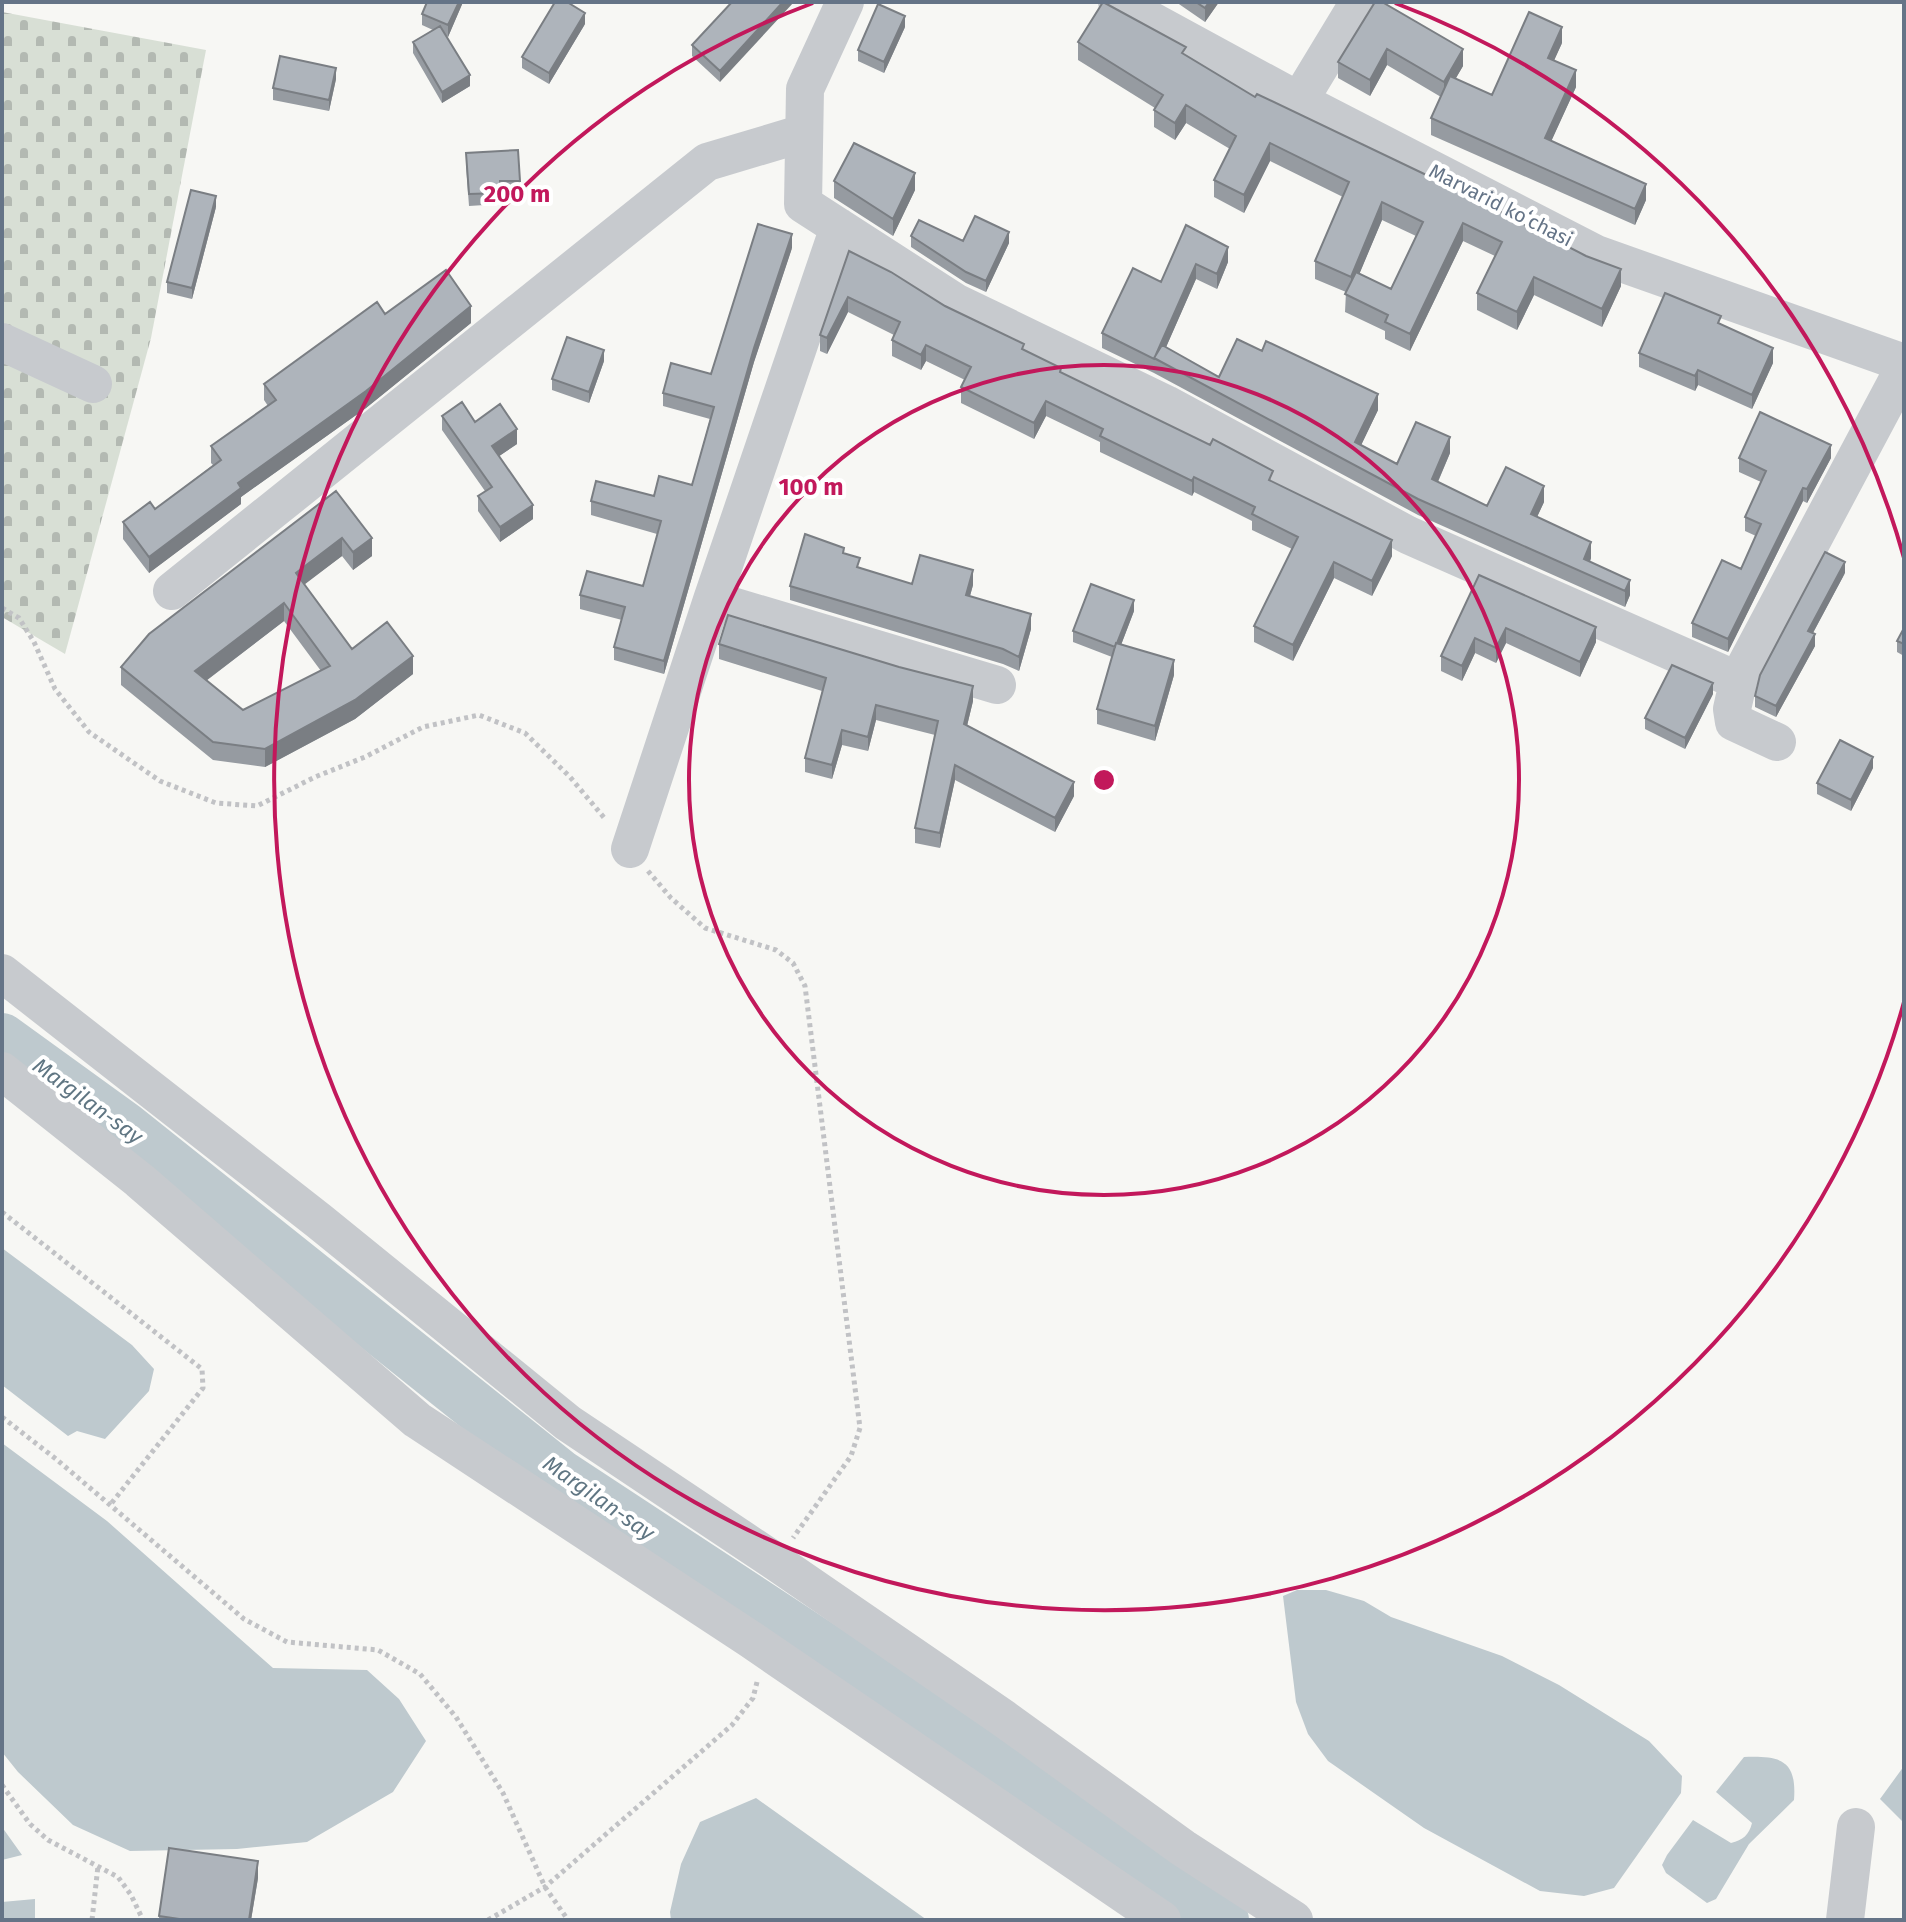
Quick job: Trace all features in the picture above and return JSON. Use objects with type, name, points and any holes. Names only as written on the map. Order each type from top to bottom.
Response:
[{"type":"street","points":[[845,2],[805,89],[803,204],[955,302],[1166,404],[1408,535],[1725,675],[1739,678]]},
{"type":"street","name":"Marvarid koʻchasi","points":[[1117,2],[1299,101],[1596,254],[1904,365]]},
{"type":"street","points":[[1299,101],[1359,2]]},
{"type":"street","points":[[172,591],[707,162],[804,133]]},
{"type":"street","points":[[630,849],[839,227]]},
{"type":"street","points":[[2,342],[93,384]]},
{"type":"street","points":[[1777,742],[1734,722],[1732,709],[1739,678],[1904,365]]},
{"type":"street","points":[[712,600],[997,685]]},
{"type":"street","points":[[2,973],[319,1221],[568,1423],[1003,1718],[1183,1848],[1294,1920]]},
{"type":"street","points":[[2,1071],[139,1180],[417,1420],[750,1639],[1162,1920]]},
{"type":"street","points":[[1845,1920],[1856,1827]]},
{"type":"path","points":[[2,608],[19,618],[34,642],[55,689],[89,732],[160,781],[216,803],[257,806],[423,727],[479,715],[525,733],[570,777],[671,898],[705,928],[776,950],[793,963],[805,986],[860,1428],[851,1456],[776,1562]]},
{"type":"path","points":[[2,1212],[202,1369],[203,1388],[110,1505]]},
{"type":"path","points":[[2,1417],[244,1619],[287,1642],[378,1650],[420,1674],[456,1717],[503,1793],[545,1887],[568,1920]]},
{"type":"path","points":[[488,1920],[545,1887],[732,1725],[753,1698],[760,1670],[750,1639]]},
{"type":"path","points":[[2,1785],[30,1824],[48,1840],[118,1877],[143,1920]]},
{"type":"path","points":[[92,1920],[98,1866]]},
{"type":"green space","points":[[2,12],[206,50],[151,338],[65,654],[2,617]]},
{"type":"shaded area","points":[[2,1248],[132,1345],[154,1369],[149,1391],[105,1439],[77,1431],[68,1436],[2,1385]]},
{"type":"shaded area","points":[[2,1443],[107,1521],[273,1668],[367,1670],[399,1699],[426,1741],[393,1792],[307,1842],[237,1849],[130,1851],[73,1825],[18,1772],[2,1752]]},
{"type":"shaded area","points":[[1297,1590],[1326,1590],[1364,1601],[1391,1617],[1502,1656],[1559,1685],[1649,1741],[1682,1776],[1681,1793],[1614,1888],[1584,1896],[1540,1891],[1424,1828],[1328,1761],[1308,1734],[1296,1702],[1283,1596]]},
{"type":"shaded area","points":[[1744,1757],[1776,1759],[1784,1763],[1793,1776],[1794,1800],[1749,1844],[1716,1899],[1707,1903],[1666,1873],[1662,1865],[1693,1820],[1731,1843],[1747,1834],[1752,1823],[1716,1792]]},
{"type":"shaded area","points":[[1904,1766],[1904,1823],[1880,1799]]},
{"type":"shaded area","points":[[756,1798],[927,1920],[671,1920],[681,1864],[700,1822]]},
{"type":"shaded area","points":[[2,1827],[22,1855],[2,1860]]},
{"type":"shaded area","points":[[35,1899],[35,1920],[2,1920],[2,1902]]},
{"type":"building","points":[[427,2],[459,2],[448,25],[422,14]]},
{"type":"building","points":[[555,2],[567,2],[585,13],[549,73],[522,57]]},
{"type":"building","points":[[732,2],[783,2],[720,71],[692,45]]},
{"type":"building","points":[[1103,2],[1186,47],[1182,53],[1255,97],[1257,94],[1464,193],[1586,256],[1621,269],[1602,309],[1534,277],[1517,312],[1477,293],[1502,242],[1463,223],[1410,334],[1385,322],[1388,315],[1345,294],[1356,272],[1391,289],[1423,222],[1382,202],[1351,277],[1315,261],[1349,182],[1270,143],[1244,195],[1214,180],[1236,136],[1186,105],[1175,123],[1154,110],[1163,95],[1078,42]]},
{"type":"building","points":[[1375,2],[1382,2],[1463,49],[1444,82],[1387,49],[1370,80],[1338,62]]},
{"type":"building","points":[[878,4],[905,16],[884,62],[858,50]]},
{"type":"building","points":[[1529,12],[1562,27],[1548,58],[1576,70],[1545,138],[1646,184],[1635,209],[1431,118],[1450,76],[1492,95]]},
{"type":"building","points":[[440,26],[470,75],[442,92],[413,42]]},
{"type":"building","points":[[280,56],[336,68],[329,100],[273,88]]},
{"type":"building","points":[[854,143],[915,173],[893,219],[834,181]]},
{"type":"building","points":[[518,150],[520,181],[500,181],[500,193],[469,194],[466,153]]},
{"type":"building","points":[[191,190],[216,196],[192,288],[167,282]]},
{"type":"building","points":[[975,216],[1009,232],[986,281],[966,272],[911,236],[919,220],[963,241]]},
{"type":"building","points":[[758,224],[792,234],[754,348],[664,661],[614,647],[625,607],[580,595],[587,571],[643,586],[661,521],[591,501],[596,481],[654,496],[659,476],[692,485],[714,407],[663,393],[671,363],[711,374]]},
{"type":"building","points":[[1186,225],[1228,247],[1217,274],[1196,264],[1154,359],[1102,333],[1133,268],[1161,282]]},
{"type":"building","points":[[849,251],[891,272],[945,306],[1024,344],[1022,349],[1061,368],[1060,372],[1210,445],[1213,439],[1273,471],[1269,480],[1392,540],[1372,581],[1334,562],[1293,645],[1254,626],[1298,537],[1252,514],[1255,507],[1194,477],[1192,481],[1100,436],[1103,429],[1046,401],[1034,423],[961,387],[971,367],[926,345],[921,355],[892,340],[900,322],[848,297],[827,338],[820,335]]},
{"type":"building","points":[[446,270],[471,306],[366,391],[238,483],[241,488],[149,557],[123,522],[150,502],[155,509],[221,460],[211,446],[276,400],[264,384],[377,302],[385,314]]},
{"type":"building","points":[[1665,293],[1721,316],[1718,323],[1773,348],[1752,395],[1698,370],[1695,376],[1639,353]]},
{"type":"building","points":[[567,337],[604,350],[589,392],[552,379]]},
{"type":"building","points":[[1237,339],[1262,351],[1266,341],[1378,394],[1355,442],[1397,464],[1416,422],[1450,437],[1432,479],[1487,506],[1506,467],[1544,486],[1531,514],[1591,542],[1584,559],[1630,580],[1625,591],[1418,499],[1154,358],[1162,345],[1219,377]]},
{"type":"building","points":[[462,402],[475,422],[500,404],[517,429],[492,446],[533,505],[500,527],[478,496],[492,487],[442,416]]},
{"type":"building","points":[[1760,412],[1831,445],[1807,489],[1803,488],[1728,639],[1692,623],[1722,560],[1741,569],[1761,524],[1745,517],[1766,471],[1739,458]]},
{"type":"building","points":[[336,491],[372,538],[353,552],[342,538],[296,573],[352,649],[387,622],[413,656],[355,700],[265,749],[213,742],[121,667],[149,634]],"holes":[[[284,603],[330,666],[243,710],[195,671]]]},
{"type":"building","points":[[805,534],[844,548],[843,553],[860,558],[857,567],[912,584],[920,555],[973,570],[966,595],[1031,614],[1019,657],[1003,649],[790,586]]},
{"type":"building","points":[[1825,552],[1845,562],[1808,631],[1815,634],[1776,706],[1755,696],[1760,675]]},
{"type":"building","points":[[1479,575],[1596,627],[1580,662],[1506,628],[1496,648],[1475,638],[1462,666],[1441,656]]},
{"type":"building","points":[[1091,584],[1134,600],[1115,647],[1073,631]]},
{"type":"building","points":[[728,615],[973,686],[964,724],[1074,782],[1055,818],[955,765],[940,833],[915,828],[938,721],[876,705],[868,737],[842,730],[832,765],[805,758],[826,678],[719,644]]},
{"type":"building","points":[[1904,628],[1904,644],[1897,641]]},
{"type":"building","points":[[1116,643],[1174,660],[1155,726],[1097,709]]},
{"type":"building","points":[[1672,665],[1713,683],[1685,738],[1645,718]]},
{"type":"building","points":[[1840,740],[1873,757],[1851,800],[1817,783]]},
{"type":"building","points":[[169,1848],[258,1861],[249,1920],[186,1920],[159,1916]]},
{"type":"waterway","name":"Margilan-say","points":[[2,1038],[125,1127],[561,1475],[881,1685],[1224,1920]]}]
